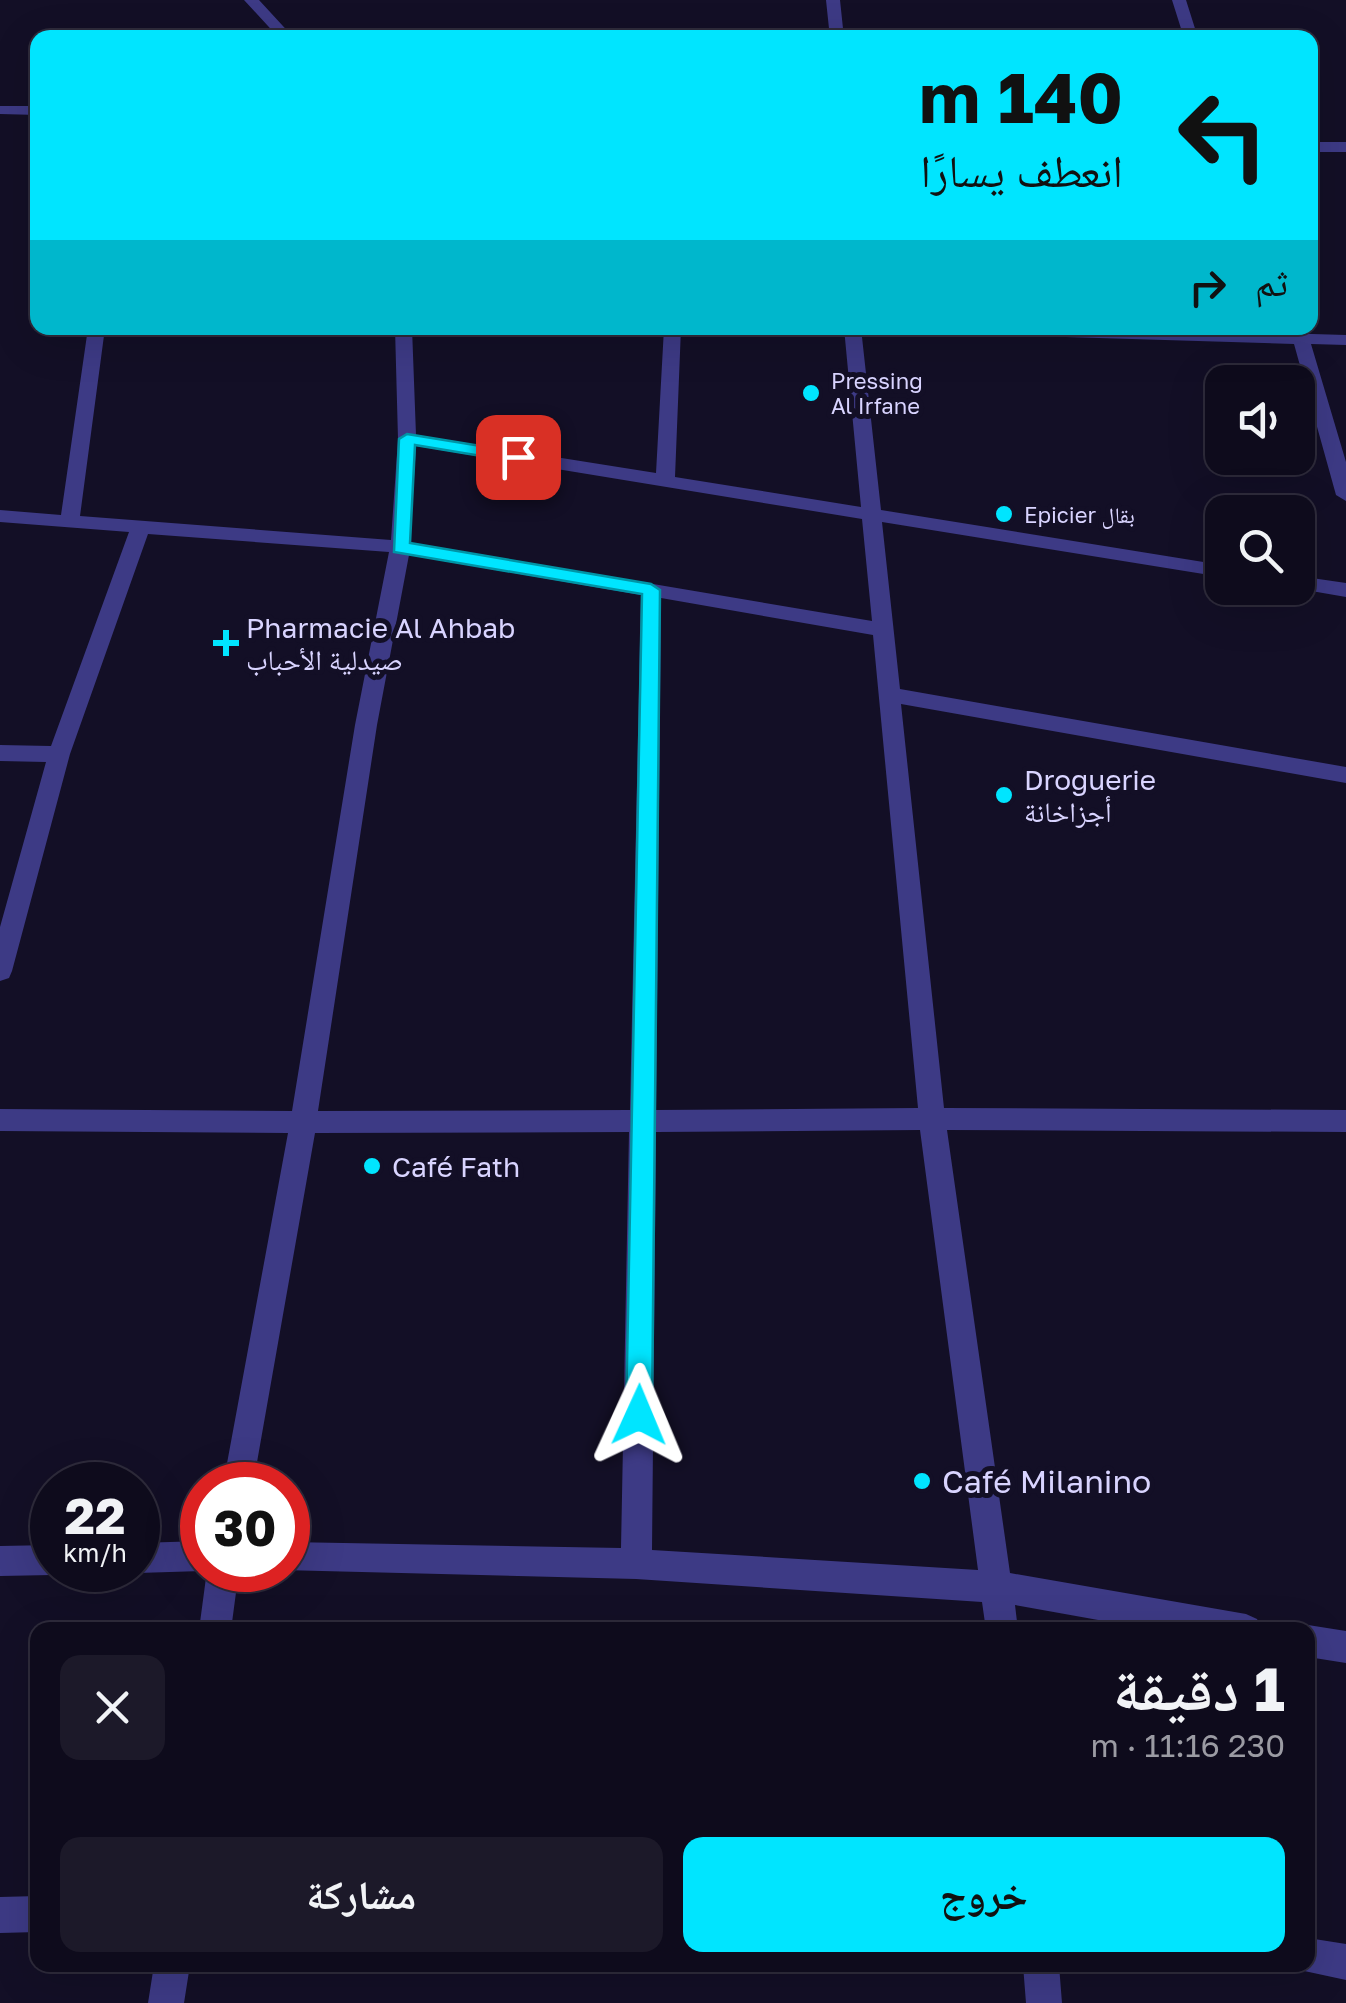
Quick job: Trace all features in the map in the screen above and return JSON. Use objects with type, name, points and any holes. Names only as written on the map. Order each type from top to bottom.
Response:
[{"type":"street","points":[[252,0],[280,30]]},
{"type":"street","points":[[834,0],[837,30]]},
{"type":"street","points":[[1179,0],[1188,30]]},
{"type":"street","points":[[0,110],[30,111]]},
{"type":"street","points":[[1318,147],[1346,147]]},
{"type":"street","points":[[70,520],[95,335]]},
{"type":"street","points":[[242,1462],[303,1124],[366,725],[400,548],[407,439],[403,335]]},
{"type":"street","points":[[665,482],[673,335]]},
{"type":"street","points":[[854,335],[932,1119],[1001,1622]]},
{"type":"street","points":[[1169,335],[1346,340]]},
{"type":"street","points":[[1301,339],[1346,494]]},
{"type":"street","points":[[407,439],[1205,568]]},
{"type":"street","points":[[0,516],[142,524],[400,548],[883,630]]},
{"type":"street","points":[[0,972],[10,905],[59,754],[142,524]]},
{"type":"street","points":[[1315,585],[1346,590]]},
{"type":"street","points":[[636,1564],[646,1118],[651,590]]},
{"type":"street","points":[[892,695],[1346,775]]},
{"type":"street","points":[[0,753],[59,754]]},
{"type":"street","points":[[0,1120],[303,1124],[646,1118],[1346,1122]]},
{"type":"street","points":[[310,1557],[636,1564],[998,1587],[1200,1622]]},
{"type":"street","points":[[0,1561],[30,1560]]},
{"type":"street","points":[[216,1622],[220,1592]]},
{"type":"street","points":[[1315,1642],[1346,1647]]},
{"type":"street","points":[[0,1915],[30,1914]]},
{"type":"street","points":[[1315,1957],[1346,1962]]},
{"type":"street","points":[[166,2003],[171,1972]]},
{"type":"street","points":[[1042,1972],[1044,2003]]},
{"type":"place","name":"Pressing Al Irfane","points":[[811,393]]},
{"type":"place","name":"Epicier بقال","points":[[1004,514]]},
{"type":"place","name":"Pharmacie Al Ahbab صيدلية الأحباب","points":[[226,643]]},
{"type":"place","name":"Droguerie أجزاخانة","points":[[1004,795]]},
{"type":"place","name":"Café Fath","points":[[372,1166]]},
{"type":"place","name":"Café Milanino","points":[[922,1481]]},
{"type":"route","points":[[518,457],[407,439],[400,548],[651,590],[639,1415]]}]
